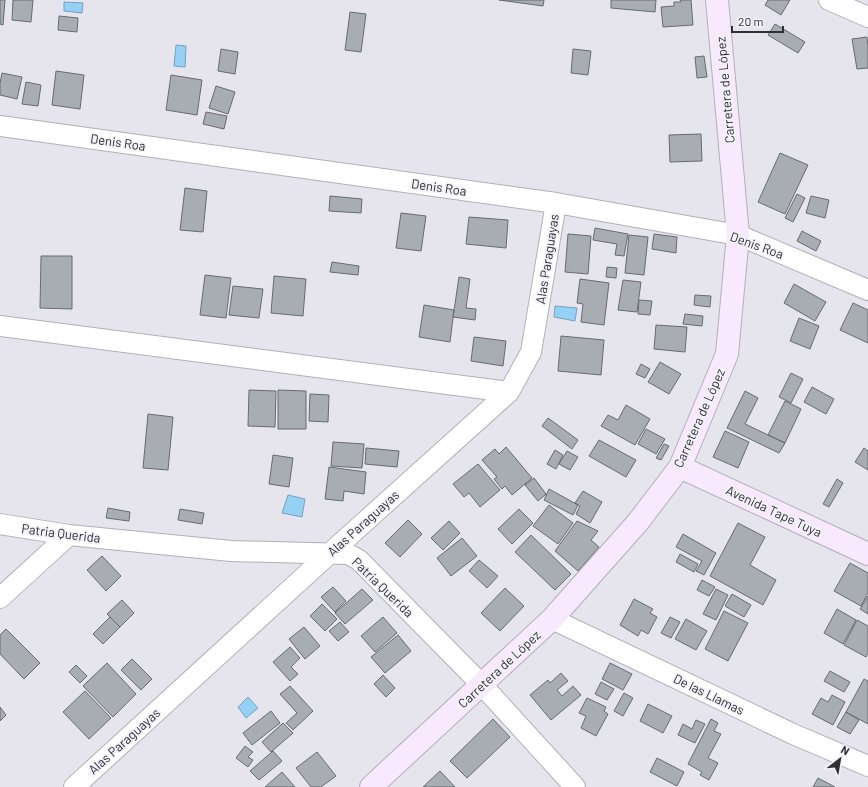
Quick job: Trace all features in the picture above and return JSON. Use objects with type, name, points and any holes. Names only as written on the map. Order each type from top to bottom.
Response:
[{"type":"main road","name":"Carretera de López","points":[[371,787],[552,619],[638,522],[680,467],[727,354],[738,235],[717,0]]},
{"type":"main road","name":"Avenida Tape Tuya","points":[[680,467],[868,554]]},
{"type":"street","points":[[829,0],[868,17]]},
{"type":"street","name":"Denis Roa","points":[[0,126],[556,203],[738,235],[868,290]]},
{"type":"street","name":"Alas Paraguayas","points":[[74,787],[328,554],[509,392],[531,352],[556,203]]},
{"type":"street","points":[[0,326],[509,392]]},
{"type":"street","name":"Patria Querida","points":[[0,524],[69,535],[231,551],[348,554],[359,560],[482,685],[575,787]]},
{"type":"street","points":[[0,598],[69,535]]},
{"type":"street","name":"De las Llamas","points":[[552,619],[793,734],[868,766]]},
{"type":"water","points":[[64,2],[83,3],[82,13],[64,11]]},
{"type":"water","points":[[176,45],[186,46],[185,67],[174,66]]},
{"type":"water","points":[[555,306],[577,308],[575,321],[554,317]]},
{"type":"water","points":[[288,495],[305,499],[302,517],[282,513]]},
{"type":"water","points":[[248,697],[258,708],[246,718],[238,707]]},
{"type":"building","points":[[0,0],[5,0],[3,25],[0,24]]},
{"type":"building","points":[[13,0],[33,0],[31,22],[12,20]]},
{"type":"building","points":[[499,0],[544,0],[543,6]]},
{"type":"building","points":[[611,0],[656,0],[655,12],[611,8]]},
{"type":"building","points":[[680,0],[691,0],[693,25],[663,27],[661,7],[674,6],[674,2],[681,2]]},
{"type":"building","points":[[768,0],[790,0],[781,15],[765,5]]},
{"type":"building","points":[[350,12],[366,14],[361,52],[345,50]]},
{"type":"building","points":[[59,16],[78,18],[77,32],[58,30]]},
{"type":"building","points":[[775,24],[805,42],[798,53],[768,35]]},
{"type":"building","points":[[867,37],[868,68],[857,69],[852,39]]},
{"type":"building","points":[[221,49],[238,52],[235,74],[218,71]]},
{"type":"building","points":[[573,49],[591,51],[588,75],[571,73]]},
{"type":"building","points":[[704,56],[707,77],[697,78],[695,57]]},
{"type":"building","points":[[56,71],[84,75],[80,109],[52,105]]},
{"type":"building","points":[[2,73],[22,77],[17,99],[0,95]]},
{"type":"building","points":[[171,75],[202,80],[197,115],[166,110]]},
{"type":"building","points":[[26,82],[41,85],[38,106],[22,104]]},
{"type":"building","points":[[216,86],[235,92],[228,114],[209,108]]},
{"type":"building","points":[[206,112],[227,116],[224,129],[203,124]]},
{"type":"building","points":[[701,134],[702,161],[670,162],[669,135]]},
{"type":"building","points":[[780,153],[808,165],[785,214],[758,202]]},
{"type":"building","points":[[185,188],[207,191],[203,232],[180,230]]},
{"type":"building","points":[[797,194],[805,198],[793,222],[785,218]]},
{"type":"building","points":[[330,196],[362,199],[361,213],[329,211]]},
{"type":"building","points":[[811,196],[829,200],[825,218],[806,213]]},
{"type":"building","points":[[401,213],[426,216],[421,251],[396,248]]},
{"type":"building","points":[[469,217],[508,220],[506,248],[466,244]]},
{"type":"building","points":[[595,228],[628,234],[624,256],[615,255],[617,244],[593,240]]},
{"type":"building","points":[[802,231],[821,241],[816,251],[797,241]]},
{"type":"building","points":[[568,234],[591,236],[588,274],[565,272]]},
{"type":"building","points":[[654,234],[677,237],[676,253],[652,249]]},
{"type":"building","points":[[629,235],[648,237],[644,275],[625,273]]},
{"type":"building","points":[[41,256],[72,256],[72,309],[40,308]]},
{"type":"building","points":[[332,262],[359,266],[358,275],[330,272]]},
{"type":"building","points":[[607,267],[617,268],[616,278],[606,277]]},
{"type":"building","points":[[205,275],[231,278],[226,318],[200,315]]},
{"type":"building","points":[[274,276],[306,279],[303,316],[271,313]]},
{"type":"building","points":[[459,277],[470,279],[466,308],[476,309],[475,320],[453,317]]},
{"type":"building","points":[[580,279],[609,283],[604,325],[581,322],[583,304],[577,303]]},
{"type":"building","points":[[623,280],[641,282],[637,312],[618,310]]},
{"type":"building","points":[[794,284],[826,302],[815,321],[784,303]]},
{"type":"building","points":[[233,286],[263,289],[259,318],[229,315]]},
{"type":"building","points":[[695,295],[711,296],[710,307],[694,305]]},
{"type":"building","points":[[639,300],[652,301],[650,315],[638,314]]},
{"type":"building","points":[[853,303],[868,310],[868,343],[840,330]]},
{"type":"building","points":[[424,305],[454,310],[450,342],[419,337]]},
{"type":"building","points":[[685,314],[703,316],[702,326],[683,324]]},
{"type":"building","points":[[799,318],[819,326],[810,349],[790,341]]},
{"type":"building","points":[[656,325],[687,327],[685,352],[654,349]]},
{"type":"building","points":[[561,336],[604,340],[601,375],[558,371]]},
{"type":"building","points":[[474,337],[506,341],[503,366],[471,361]]},
{"type":"building","points":[[660,362],[681,374],[669,394],[648,382]]},
{"type":"building","points":[[641,364],[650,369],[645,378],[636,374]]},
{"type":"building","points":[[791,373],[803,379],[791,403],[779,397]]},
{"type":"building","points":[[812,387],[834,399],[826,414],[804,402]]},
{"type":"building","points":[[249,390],[276,391],[275,427],[248,426]]},
{"type":"building","points":[[278,390],[306,391],[306,429],[278,429]]},
{"type":"building","points":[[745,391],[758,398],[745,424],[785,443],[779,453],[727,428]]},
{"type":"building","points":[[310,394],[329,395],[328,422],[309,421]]},
{"type":"building","points":[[785,401],[801,409],[785,443],[768,435]]},
{"type":"building","points":[[626,405],[650,419],[635,445],[601,426],[608,415],[618,420]]},
{"type":"building","points":[[148,414],[173,417],[168,470],[143,468]]},
{"type":"building","points":[[548,418],[578,440],[572,449],[542,426]]},
{"type":"building","points":[[646,429],[665,439],[656,454],[638,444]]},
{"type":"building","points":[[725,431],[749,442],[738,468],[713,457]]},
{"type":"building","points":[[599,440],[636,460],[626,477],[589,456]]},
{"type":"building","points":[[333,442],[364,444],[362,468],[331,466]]},
{"type":"building","points":[[664,444],[669,446],[661,460],[656,458]]},
{"type":"building","points":[[506,447],[532,478],[512,495],[505,486],[502,489],[494,479],[497,477],[482,460],[495,449],[499,454]]},
{"type":"building","points":[[366,448],[399,451],[397,467],[365,464]]},
{"type":"building","points":[[864,448],[868,451],[868,470],[855,462]]},
{"type":"building","points":[[555,450],[563,455],[556,469],[547,464]]},
{"type":"building","points":[[567,451],[578,457],[570,470],[559,464]]},
{"type":"building","points":[[273,455],[293,458],[289,487],[269,484]]},
{"type":"building","points":[[478,464],[500,490],[480,507],[469,493],[464,497],[453,484]]},
{"type":"building","points":[[329,467],[366,472],[364,494],[344,491],[343,501],[325,499]]},
{"type":"building","points":[[534,478],[546,494],[538,501],[525,485]]},
{"type":"building","points":[[837,479],[843,483],[829,507],[823,504]]},
{"type":"building","points":[[549,489],[578,505],[573,515],[544,500]]},
{"type":"building","points":[[583,491],[602,502],[590,523],[576,514],[580,506],[575,503]]},
{"type":"building","points":[[549,505],[573,523],[558,544],[533,526]]},
{"type":"building","points":[[108,508],[130,512],[129,521],[106,518]]},
{"type":"building","points":[[180,509],[204,513],[202,524],[178,520]]},
{"type":"building","points":[[519,509],[533,523],[512,544],[498,529]]},
{"type":"building","points":[[408,520],[422,534],[400,557],[385,543]]},
{"type":"building","points":[[449,521],[460,533],[443,550],[431,538]]},
{"type":"building","points":[[577,521],[598,531],[591,540],[599,547],[578,571],[555,551]]},
{"type":"building","points":[[738,523],[765,537],[750,565],[776,580],[763,605],[710,576]]},
{"type":"building","points":[[683,534],[716,553],[704,575],[696,571],[702,561],[676,547]]},
{"type":"building","points":[[531,535],[571,574],[555,590],[515,552]]},
{"type":"building","points":[[462,538],[477,556],[451,576],[437,558]]},
{"type":"building","points":[[680,554],[698,564],[694,572],[676,562]]},
{"type":"building","points":[[102,556],[121,576],[106,591],[87,570]]},
{"type":"building","points":[[479,560],[498,576],[487,588],[469,571]]},
{"type":"building","points":[[850,563],[868,573],[868,593],[861,606],[834,591]]},
{"type":"building","points":[[702,580],[715,587],[709,596],[697,590]]},
{"type":"building","points":[[333,587],[346,601],[335,612],[321,597]]},
{"type":"building","points":[[505,588],[524,606],[500,631],[481,613]]},
{"type":"building","points":[[362,589],[373,600],[345,624],[335,613]]},
{"type":"building","points":[[716,589],[728,595],[716,620],[703,614]]},
{"type":"building","points":[[732,594],[751,605],[744,617],[725,606]]},
{"type":"building","points":[[868,596],[868,614],[860,609]]},
{"type":"building","points":[[634,599],[653,609],[650,613],[657,617],[648,634],[641,630],[638,636],[620,625]]},
{"type":"building","points":[[122,600],[134,613],[120,627],[107,614]]},
{"type":"building","points":[[322,604],[337,619],[325,631],[310,616]]},
{"type":"building","points":[[837,609],[856,620],[843,644],[824,633]]},
{"type":"building","points":[[724,611],[748,623],[728,661],[705,649]]},
{"type":"building","points":[[110,617],[120,627],[103,644],[93,634]]},
{"type":"building","points":[[383,617],[397,633],[375,652],[361,636]]},
{"type":"building","points":[[670,617],[680,622],[671,638],[661,633]]},
{"type":"building","points":[[686,619],[707,631],[696,650],[675,639]]},
{"type":"building","points":[[857,620],[868,626],[868,653],[866,657],[844,645]]},
{"type":"building","points":[[340,622],[349,632],[338,641],[329,631]]},
{"type":"building","points":[[304,627],[320,646],[305,659],[289,639]]},
{"type":"building","points":[[6,629],[40,663],[24,679],[0,654],[0,635]]},
{"type":"building","points":[[398,635],[411,651],[385,673],[371,657]]},
{"type":"building","points":[[290,647],[300,658],[291,667],[298,674],[290,681],[273,662]]},
{"type":"building","points":[[132,659],[152,679],[141,690],[121,670]]},
{"type":"building","points":[[107,663],[136,694],[113,717],[83,686]]},
{"type":"building","points":[[610,663],[632,674],[623,690],[602,679]]},
{"type":"building","points":[[76,665],[87,676],[80,683],[69,672]]},
{"type":"building","points":[[830,671],[850,682],[844,692],[824,681]]},
{"type":"building","points":[[561,673],[568,681],[557,690],[562,696],[573,686],[581,695],[551,720],[530,695],[548,680],[550,683]]},
{"type":"building","points":[[383,675],[395,688],[386,697],[374,684]]},
{"type":"building","points":[[864,679],[868,681],[868,724],[846,712]]},
{"type":"building","points":[[601,682],[614,689],[607,700],[595,694]]},
{"type":"building","points":[[290,686],[313,711],[293,730],[286,723],[297,713],[280,694]]},
{"type":"building","points":[[85,691],[111,718],[89,739],[63,712]]},
{"type":"building","points":[[624,693],[633,698],[623,716],[614,711]]},
{"type":"building","points":[[832,695],[845,702],[833,725],[812,714],[821,698],[828,702]]},
{"type":"building","points":[[587,698],[606,707],[604,711],[608,714],[596,736],[581,728],[586,716],[579,713]]},
{"type":"building","points":[[648,704],[672,716],[663,733],[640,721]]},
{"type":"building","points":[[0,707],[6,715],[0,721]]},
{"type":"building","points":[[271,711],[280,723],[252,745],[243,733]]},
{"type":"building","points":[[846,712],[859,720],[850,734],[837,727]]},
{"type":"building","points":[[493,719],[510,737],[467,778],[450,761]]},
{"type":"building","points":[[711,719],[718,723],[714,731],[721,734],[708,758],[718,763],[709,780],[700,775],[702,772],[688,764]]},
{"type":"building","points":[[696,720],[705,724],[695,743],[678,735],[683,724],[692,729]]},
{"type":"building","points":[[283,723],[293,733],[271,752],[262,742]]},
{"type":"building","points":[[245,746],[253,752],[248,757],[253,760],[248,767],[236,758]]},
{"type":"building","points":[[273,751],[282,761],[259,780],[250,771]]},
{"type":"building","points":[[317,752],[336,776],[321,787],[311,787],[296,768]]},
{"type":"building","points":[[657,758],[684,772],[677,786],[650,772]]},
{"type":"building","points":[[440,771],[455,787],[423,787]]},
{"type":"building","points":[[282,772],[295,787],[265,787]]},
{"type":"building","points":[[818,778],[835,787],[813,787]]}]
